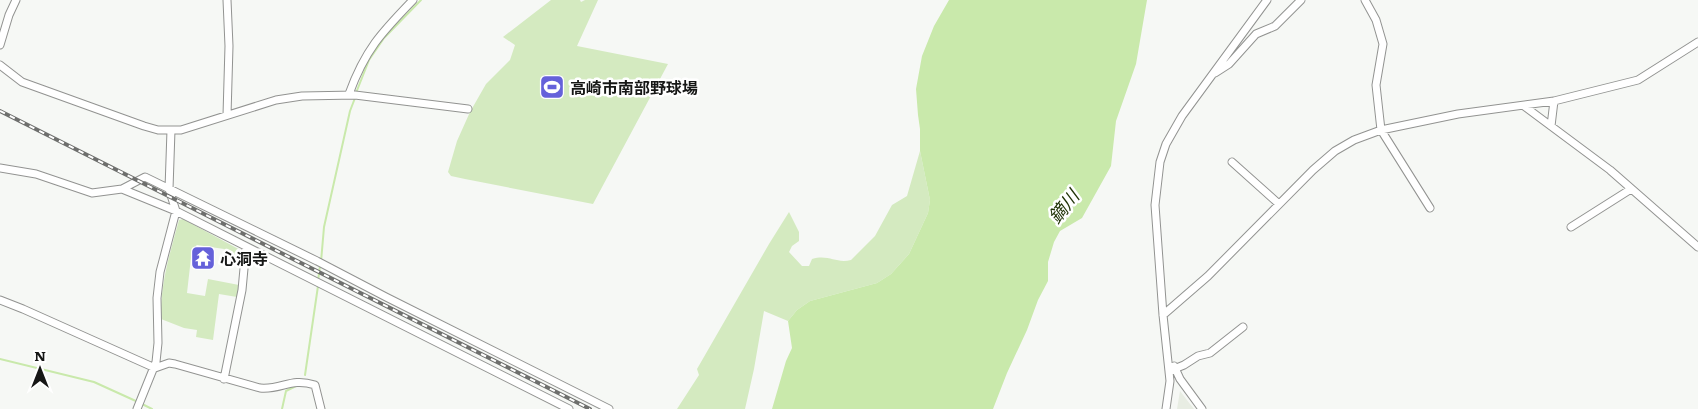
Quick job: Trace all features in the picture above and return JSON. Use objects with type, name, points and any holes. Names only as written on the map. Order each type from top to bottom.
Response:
[{"type":"street","points":[[0,45],[9,15],[16,0]]},
{"type":"street","points":[[227,0],[229,46],[227,114]]},
{"type":"street","points":[[349,94],[358,69],[379,35],[413,0]]},
{"type":"street","points":[[1166,409],[1172,370],[1163,315],[1155,205],[1160,162],[1166,144],[1182,116],[1267,0]]},
{"type":"street","points":[[1212,74],[1229,64],[1256,34],[1275,26],[1301,0]]},
{"type":"street","points":[[1366,0],[1376,20],[1383,44],[1376,85],[1381,130],[1430,208]]},
{"type":"street","points":[[1163,315],[1208,276],[1279,204],[1335,151],[1354,140],[1381,130],[1458,114],[1554,101],[1638,80],[1698,42]]},
{"type":"street","points":[[0,66],[22,82],[158,130],[181,130],[227,114],[287,97],[349,94],[468,109]]},
{"type":"street","points":[[1551,126],[1554,101]]},
{"type":"street","points":[[1524,106],[1610,170],[1698,247]]},
{"type":"street","points":[[137,409],[155,368],[158,343],[157,298],[160,272],[176,211],[169,189],[170,130]]},
{"type":"street","points":[[1232,162],[1279,204]]},
{"type":"street","points":[[0,168],[36,174],[92,194],[122,189],[144,177],[317,261],[609,409]]},
{"type":"street","points":[[122,189],[176,211],[568,409]]},
{"type":"street","points":[[1571,227],[1631,189]]},
{"type":"street","points":[[224,379],[242,290],[246,247]]},
{"type":"street","points":[[0,300],[155,368],[175,364],[266,389],[297,381],[315,384],[321,409]]},
{"type":"street","points":[[1172,370],[1198,356],[1210,353],[1243,327]]},
{"type":"street","points":[[1172,370],[1202,409]]},
{"type":"shaded area","points":[[551,0],[580,0],[581,2],[585,0],[598,0],[577,46],[668,64],[593,204],[451,176],[448,172],[457,141],[470,112],[486,84],[510,60],[515,45],[503,37]]},
{"type":"shaded area","points":[[920,151],[930,200],[928,213],[909,254],[891,274],[877,283],[810,301],[797,310],[788,321],[764,311],[745,409],[677,409],[699,375],[697,369],[789,212],[799,232],[799,241],[792,246],[789,252],[802,266],[809,266],[812,259],[818,258],[841,261],[851,260],[875,236],[892,205],[907,196]]},
{"type":"shaded area","points":[[183,219],[244,252],[243,257],[236,258],[223,254],[224,249],[197,245],[192,249],[187,293],[205,296],[208,279],[239,285],[237,297],[219,294],[213,340],[196,337],[197,330],[184,328],[161,319],[162,293],[166,269],[179,220]]},
{"type":"shaded area","points":[[1180,391],[1190,404],[1194,409],[1177,409]]},
{"type":"water","name":"鏑川","points":[[949,0],[1147,0],[1136,64],[1116,121],[1111,166],[1082,218],[1060,231],[1054,242],[1048,262],[1048,281],[1038,300],[993,409],[772,409],[786,361],[792,348],[788,321],[797,310],[810,301],[877,283],[891,274],[909,254],[928,213],[930,200],[920,151],[916,89],[922,56],[934,26]]},
{"type":"waterway","points":[[356,93],[369,60],[384,38],[421,0]]},
{"type":"waterway","points":[[321,262],[324,227],[350,111],[355,98]]},
{"type":"waterway","points":[[318,281],[320,266]]},
{"type":"waterway","points":[[305,375],[318,286]]},
{"type":"waterway","points":[[0,359],[94,382],[138,402]]},
{"type":"waterway","points":[[282,409],[286,391],[298,385]]},
{"type":"waterway","points":[[142,404],[152,409]]},
{"type":"railway","points":[[0,111],[590,409]]},
{"type":"place","name":"高崎市南部野球場","points":[[552,87]]},
{"type":"place","name":"心洞寺","points":[[203,258]]}]
